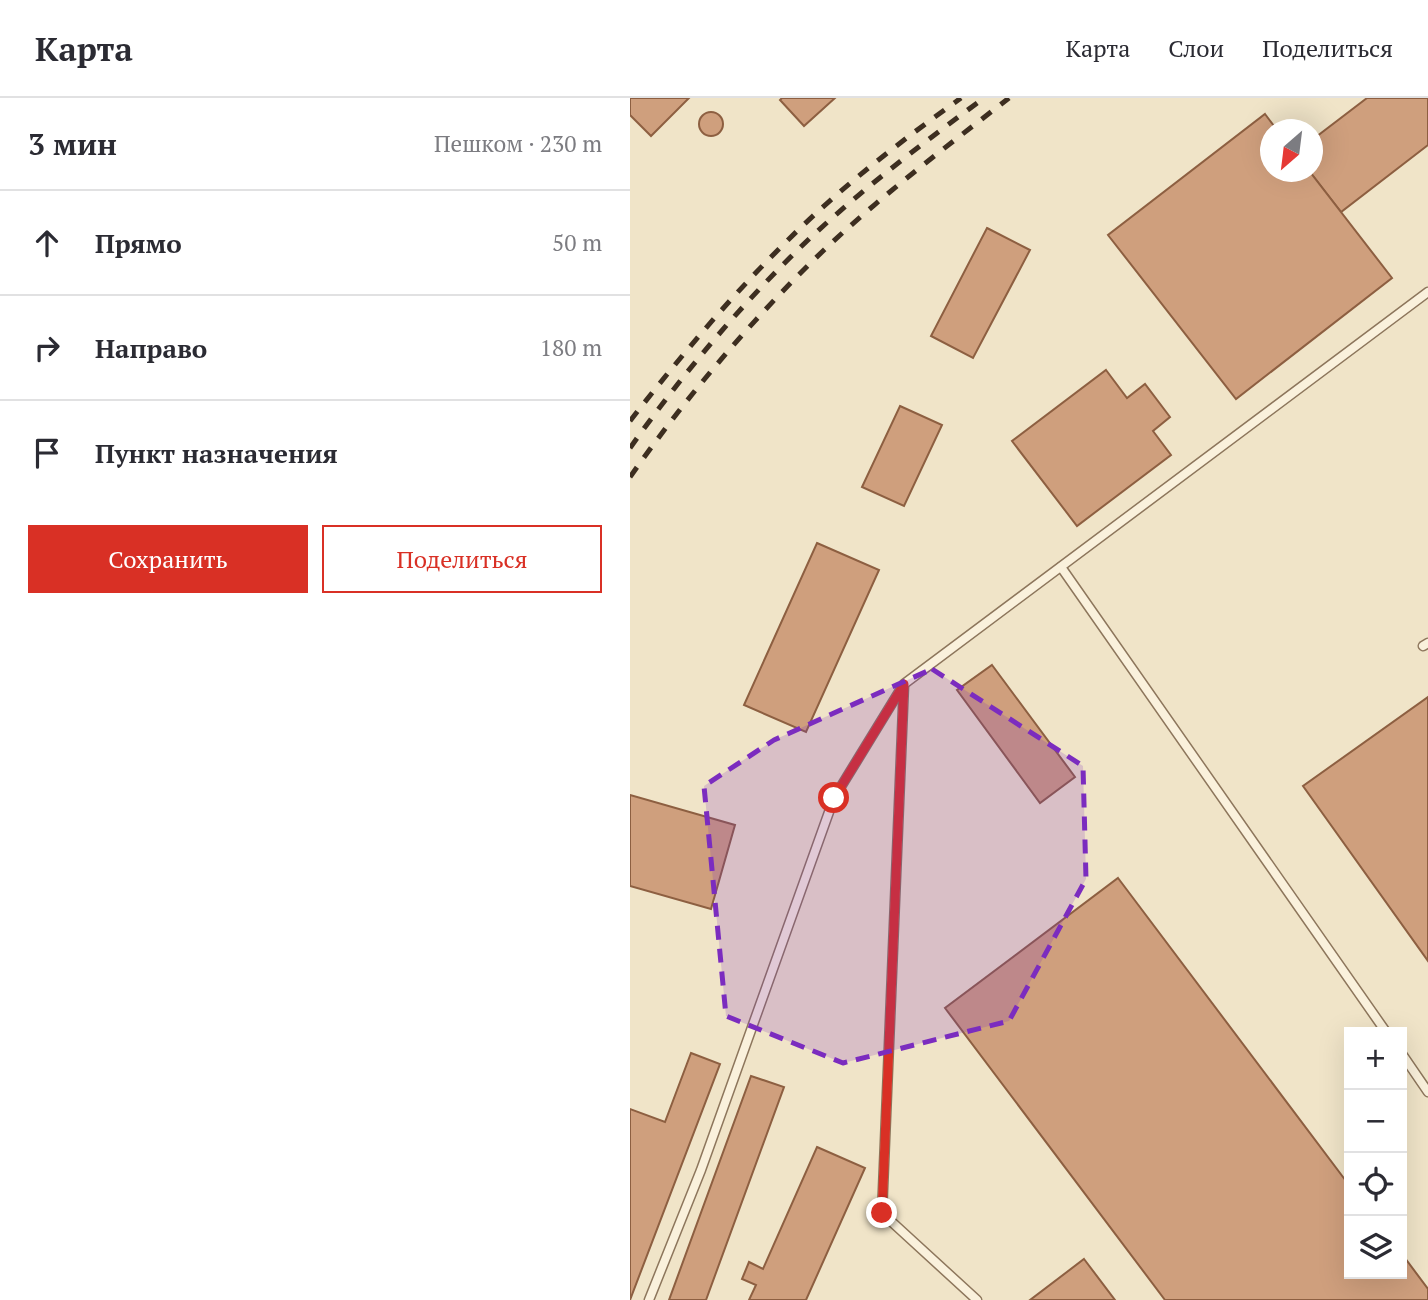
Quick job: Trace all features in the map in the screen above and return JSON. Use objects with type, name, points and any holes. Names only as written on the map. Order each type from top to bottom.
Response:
[{"type":"lane","points":[[649,1300],[701,1170],[834,798],[904,684],[1428,292]]},
{"type":"lane","points":[[1061,567],[1383,1027]]},
{"type":"lane","points":[[904,684],[882,1213],[977,1300]]},
{"type":"lane","points":[[1407,1061],[1428,1092]]},
{"type":"highlighted area","points":[[932,669],[1083,766],[1086,879],[1009,1021],[843,1063],[726,1016],[704,786],[774,740]]},
{"type":"building","points":[[630,98],[689,98],[651,136],[630,115]]},
{"type":"building","points":[[835,98],[804,126],[780,100]]},
{"type":"building","points":[[1367,98],[1428,98],[1428,145],[1341,212],[1318,182],[1323,182],[1323,132]]},
{"type":"building","points":[[711,112],[719,116],[723,124],[719,132],[711,136],[703,132],[699,124],[703,116]]},
{"type":"building","points":[[1265,114],[1269,119],[1260,119],[1260,182],[1318,182],[1392,278],[1236,399],[1108,235]]},
{"type":"building","points":[[987,228],[1030,250],[973,358],[931,336]]},
{"type":"building","points":[[1106,370],[1127,398],[1145,384],[1170,417],[1153,431],[1171,455],[1077,526],[1012,441]]},
{"type":"building","points":[[900,406],[942,425],[904,506],[862,487]]},
{"type":"building","points":[[817,543],[879,570],[806,732],[744,705]]},
{"type":"building","points":[[992,665],[1075,777],[1040,803],[957,690]]},
{"type":"building","points":[[1428,697],[1428,961],[1303,786]]},
{"type":"building","points":[[630,795],[735,825],[711,909],[630,886]]},
{"type":"building","points":[[1118,878],[1344,1178],[1344,1279],[1407,1279],[1407,1261],[1428,1289],[1428,1300],[1165,1300],[945,1008]]},
{"type":"building","points":[[691,1053],[720,1064],[630,1300],[630,1109],[665,1122]]},
{"type":"building","points":[[751,1076],[784,1087],[706,1300],[669,1300]]},
{"type":"building","points":[[817,1147],[865,1168],[806,1300],[749,1300],[756,1285],[742,1279],[749,1262],[763,1269]]},
{"type":"building","points":[[1084,1259],[1115,1300],[1030,1300]]},
{"type":"railway","points":[[630,421],[706,328],[788,240],[872,165],[961,98]]},
{"type":"railway","points":[[630,448],[671,392],[715,339],[785,262],[873,183],[984,98]]},
{"type":"railway","points":[[630,477],[721,359],[797,276],[891,191],[1009,98]]},
{"type":"route","points":[[834,798],[904,684],[882,1213]]}]
